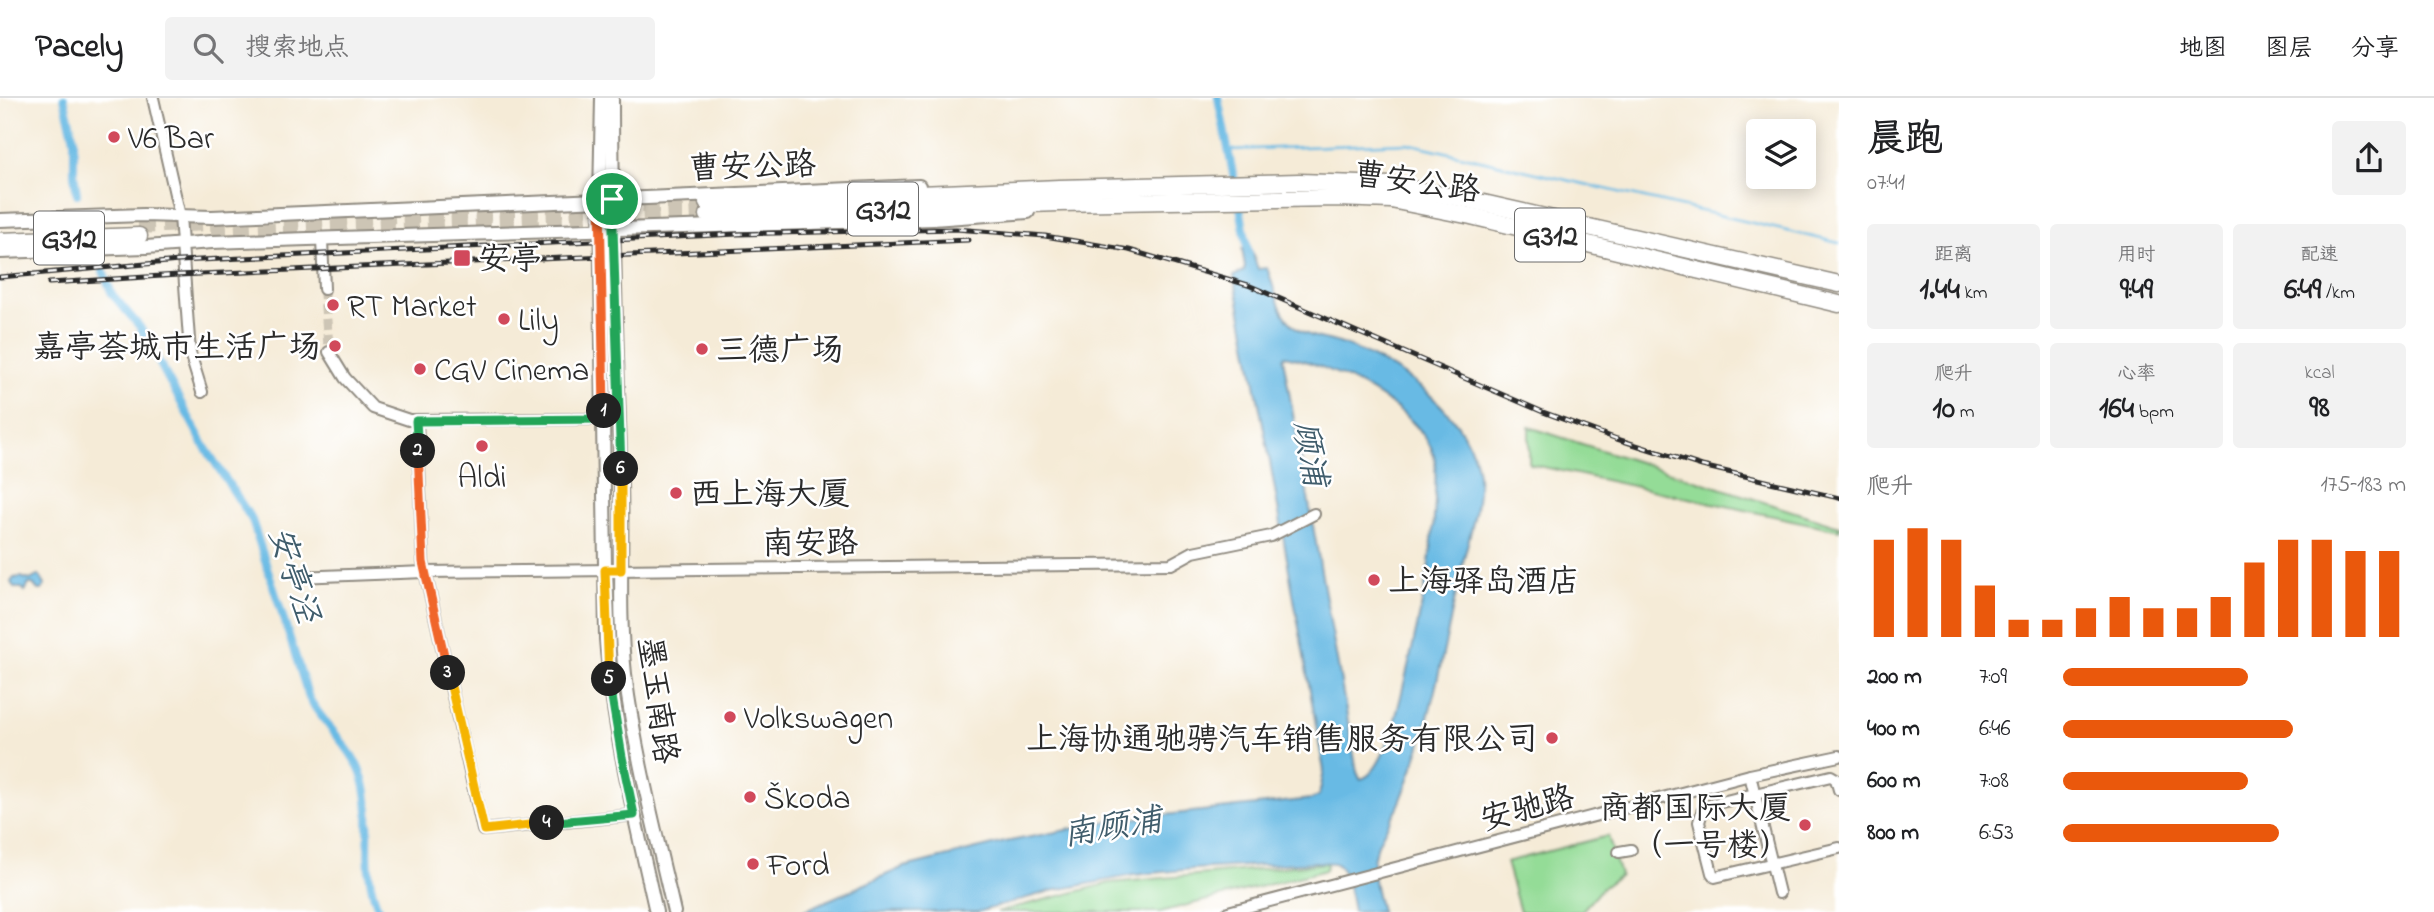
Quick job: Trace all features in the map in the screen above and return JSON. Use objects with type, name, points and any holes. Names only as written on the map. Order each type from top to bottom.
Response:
[{"type":"highway","name":"曹安公路","points":[[708,209],[1258,191],[1340,182],[1427,191],[1839,284]]},
{"type":"highway","name":"曹安公路","points":[[1258,191],[1391,200],[1428,206],[1839,304]]},
{"type":"highway","name":"G312","points":[[0,232],[139,231],[1,249]]},
{"type":"main road","points":[[602,98],[606,199]]},
{"type":"main road","points":[[606,199],[612,98]]},
{"type":"main road","name":"曹安公路","points":[[180,216],[1055,181],[1103,195]]},
{"type":"main road","name":"曹安公路","points":[[1,249],[933,219],[1054,210],[1103,195]]},
{"type":"main road","name":"墨玉南路","points":[[606,199],[622,510],[622,638],[625,675],[641,766],[674,912]]},
{"type":"main road","points":[[0,220],[180,216]]},
{"type":"main road","name":"墨玉南路","points":[[608,230],[604,419],[609,675],[622,757],[656,912]]},
{"type":"street","points":[[153,98],[180,216],[190,353],[202,392]]},
{"type":"street","points":[[321,239],[324,289]]},
{"type":"street","points":[[329,352],[345,378],[373,408],[416,421],[604,419]]},
{"type":"street","points":[[416,421],[425,572],[484,830],[634,815]]},
{"type":"street","name":"南安路","points":[[297,577],[425,572],[1171,564],[1193,552],[1281,532],[1314,514]]},
{"type":"street","name":"安驰路","points":[[1228,912],[1750,775],[1839,756]]},
{"type":"street","points":[[1750,775],[1779,893]]},
{"type":"street","points":[[1839,790],[1836,779],[1831,776],[1713,804],[1702,811],[1699,822],[1715,877],[1839,848]]},
{"type":"street","points":[[1619,852],[1631,850]]},
{"type":"green space","points":[[1529,427],[1839,526],[1839,530],[1529,464]]},
{"type":"green space","points":[[1608,836],[1620,875],[1601,889],[1581,912],[1520,912],[1506,862]]},
{"type":"green space","points":[[1327,863],[1326,870],[1160,912],[997,912],[1110,883]]},
{"type":"water","name":"南顾浦","points":[[1250,247],[1258,269],[1267,268],[1280,306],[1293,325],[1310,335],[1362,352],[1422,389],[1455,422],[1468,442],[1476,463],[1478,487],[1475,513],[1428,717],[1402,797],[1374,858],[1373,877],[1381,912],[1353,912],[1348,884],[1342,871],[1334,863],[1316,862],[1134,875],[1051,891],[978,912],[801,912],[904,867],[1005,842],[1118,820],[1312,799],[1319,795],[1324,771],[1268,450],[1234,276],[1244,271],[1242,249]],"holes":[[[1285,356],[1304,361],[1372,391],[1393,406],[1412,422],[1426,439],[1435,461],[1431,548],[1402,692],[1393,728],[1382,756],[1376,767],[1360,779],[1283,358]]]},
{"type":"water","points":[[39,575],[45,585],[42,590],[29,584],[25,591],[22,588],[14,588],[11,582],[14,578],[30,580]]},
{"type":"waterway","name":"安亭泾","points":[[64,98],[74,139],[77,194]]},
{"type":"waterway","name":"顾浦","points":[[1218,98],[1235,184]]},
{"type":"waterway","points":[[1228,150],[1407,143],[1839,243]]},
{"type":"waterway","name":"顾浦","points":[[1238,197],[1249,256]]},
{"type":"waterway","name":"安亭泾","points":[[103,271],[112,294],[140,327],[205,447],[252,520],[309,698],[353,757],[363,779],[367,796],[370,879],[380,912]]},
{"type":"tunnel","points":[[283,220],[707,203]]},
{"type":"tunnel","points":[[211,233],[708,215]]},
{"type":"tunnel","points":[[138,226],[229,222]]},
{"type":"tunnel","points":[[324,289],[329,352]]},
{"type":"railway","points":[[0,277],[179,261],[737,234],[956,229],[1045,236],[1129,250],[1248,285],[1543,412],[1617,439],[1702,466],[1839,498]]},
{"type":"railway","points":[[49,283],[968,240]]},
{"type":"place","name":"V6 Bar","points":[[114,137]]},
{"type":"place","name":"安亭","points":[[462,258]]},
{"type":"place","name":"RT Market","points":[[333,305]]},
{"type":"place","name":"Lily","points":[[504,319]]},
{"type":"place","name":"嘉亭荟城市生活广场","points":[[335,346]]},
{"type":"place","name":"三德广场","points":[[702,349]]},
{"type":"place","name":"CGV Cinema","points":[[420,369]]},
{"type":"place","name":"Aldi","points":[[482,446]]},
{"type":"place","name":"西上海大厦","points":[[676,493]]},
{"type":"place","name":"上海驿岛酒店","points":[[1374,580]]},
{"type":"place","name":"Volkswagen","points":[[730,717]]},
{"type":"place","name":"上海协通驰骋汽车销售服务有限公司","points":[[1552,738]]},
{"type":"place","name":"Škoda","points":[[750,797]]},
{"type":"place","name":"商都国际大厦 （一号楼）","points":[[1805,825]]},
{"type":"place","name":"Ford","points":[[753,864]]},
{"type":"route","points":[[600,199],[612,199],[622,510],[621,570],[605,570],[606,639],[616,723],[634,815],[484,830],[423,562],[416,421],[604,419],[600,199]]}]
